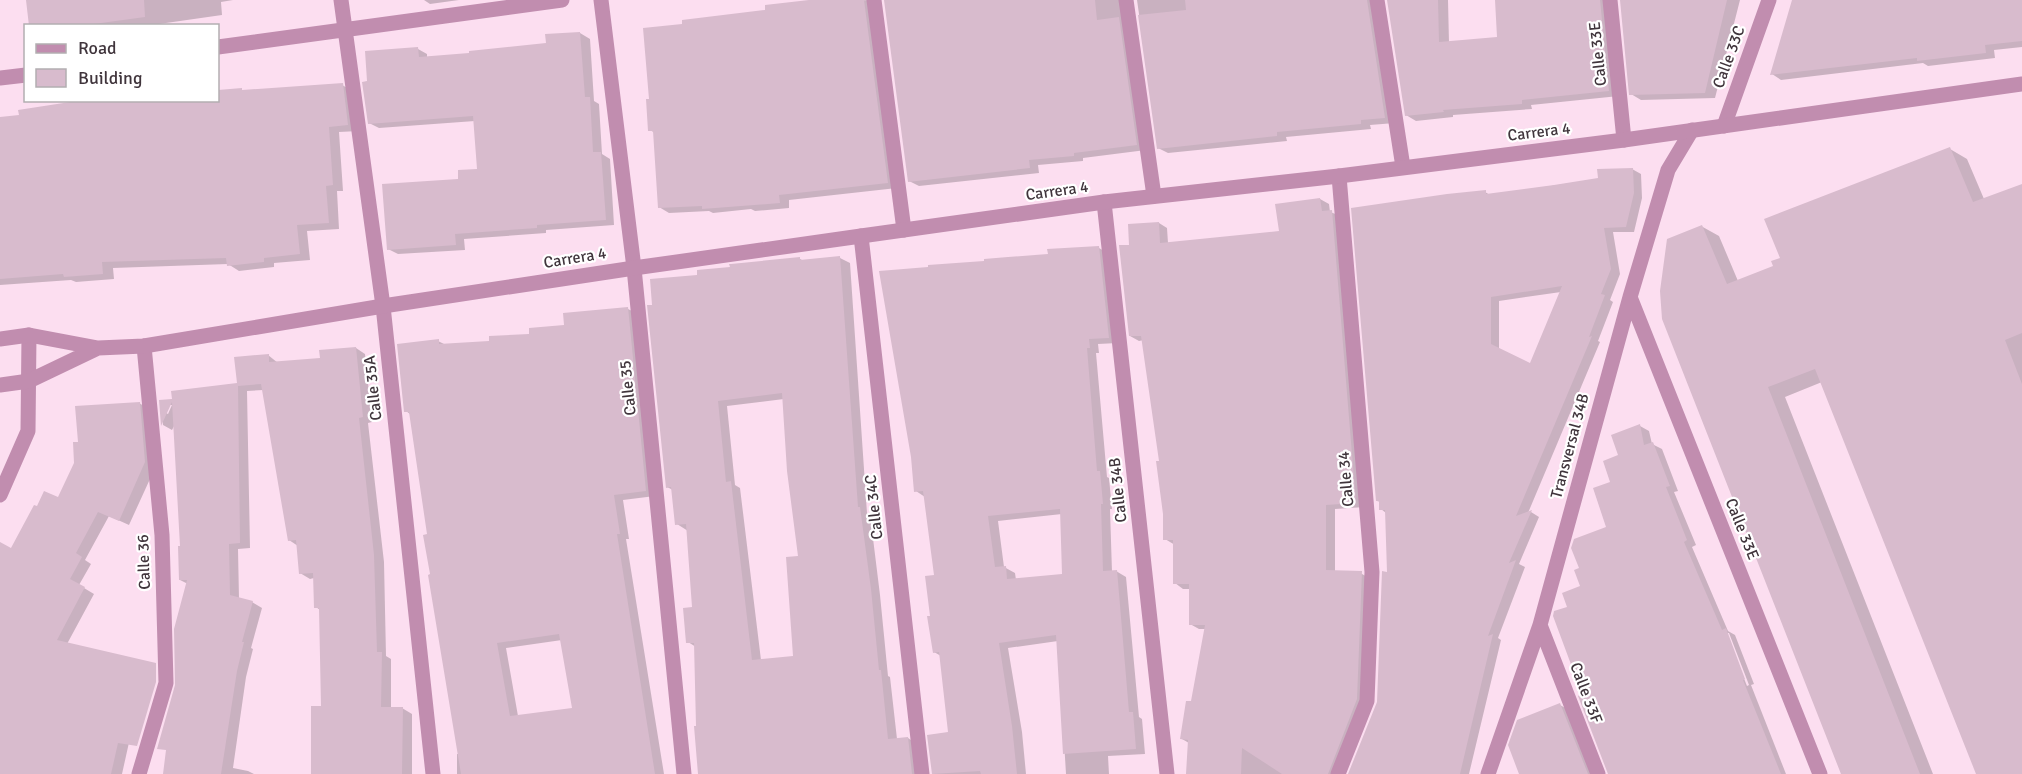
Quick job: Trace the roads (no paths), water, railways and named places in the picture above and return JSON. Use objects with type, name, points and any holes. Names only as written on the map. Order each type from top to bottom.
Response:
[{"type":"street","name":"Calle 35A","points":[[341,0],[382,306],[433,774]]},
{"type":"street","points":[[219,47],[562,0]]},
{"type":"street","name":"Calle 35","points":[[601,0],[634,268],[684,774]]},
{"type":"street","points":[[874,0],[904,230]]},
{"type":"street","points":[[1126,0],[1154,196]]},
{"type":"street","points":[[1377,0],[1403,167]]},
{"type":"street","name":"Calle 33E","points":[[1610,0],[1624,140]]},
{"type":"street","name":"Calle 33C","points":[[1724,126],[1769,0]]},
{"type":"street","points":[[0,78],[24,75]]},
{"type":"street","name":"Carrera 4","points":[[0,339],[29,335],[98,348],[144,346],[382,306],[634,268],[1104,202],[1339,176],[1624,140],[2022,84]]},
{"type":"street","name":"Transversal 34B","points":[[1488,774],[1540,625],[1630,297],[1668,170],[1692,130]]},
{"type":"street","name":"Calle 34","points":[[1338,774],[1367,701],[1372,572],[1339,176]]},
{"type":"street","name":"Calle 34B","points":[[1104,202],[1167,774]]},
{"type":"street","name":"Calle 34C","points":[[861,236],[922,774]]},
{"type":"street","name":"Calle 33E","points":[[1630,297],[1820,774]]},
{"type":"street","points":[[0,495],[27,431],[29,335]]},
{"type":"street","name":"Calle 36","points":[[139,774],[166,682],[162,535],[144,346]]},
{"type":"street","name":"Carrera 4","points":[[0,385],[29,381],[98,348]]},
{"type":"street","name":"Calle 33F","points":[[1540,625],[1598,774]]}]
